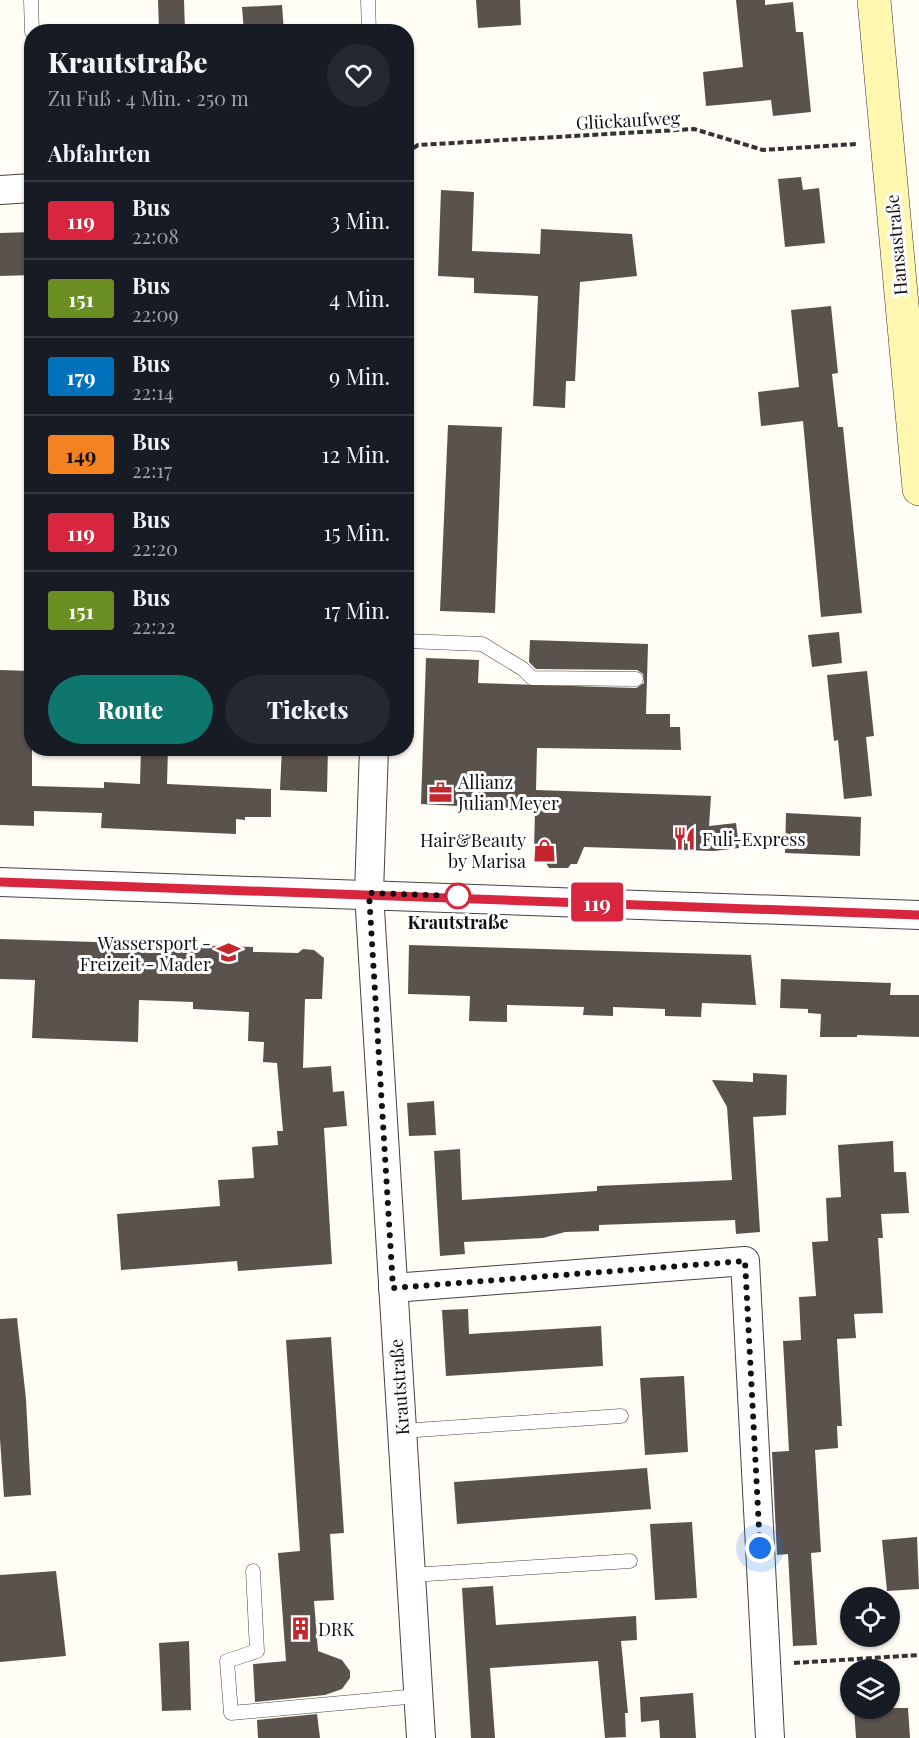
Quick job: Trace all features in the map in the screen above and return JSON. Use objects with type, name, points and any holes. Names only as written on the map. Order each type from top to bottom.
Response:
[{"type":"main road","name":"Hansastraße","points":[[874,0],[919,489]]},
{"type":"street","points":[[0,190],[24,188]]},
{"type":"street","name":"Krautstraße","points":[[374,756],[369,893],[421,1738]]},
{"type":"street","points":[[0,882],[369,893],[919,915]]},
{"type":"street","points":[[393,1288],[745,1261],[764,1665],[770,1738]]},
{"type":"lane","points":[[32,0],[32,24]]},
{"type":"lane","points":[[368,0],[369,24]]},
{"type":"lane","points":[[414,641],[482,644],[523,669],[532,678],[636,679]]},
{"type":"lane","points":[[402,1431],[621,1416]]},
{"type":"lane","points":[[411,1575],[630,1561]]},
{"type":"lane","points":[[253,1572],[257,1651],[227,1661],[231,1713],[418,1696]]},
{"type":"path","name":"Glückaufweg","points":[[414,148],[418,145],[694,129],[763,150],[886,141]]},
{"type":"path","points":[[764,1665],[919,1655]]},
{"type":"building","points":[[158,0],[184,0],[185,24],[159,24]]},
{"type":"building","points":[[476,0],[520,0],[521,25],[478,28]]},
{"type":"building","points":[[736,0],[765,0],[765,5],[793,2],[796,32],[803,32],[811,112],[773,116],[771,100],[706,106],[703,72],[743,67]]},
{"type":"building","points":[[282,5],[283,24],[243,24],[242,7]]},
{"type":"building","points":[[801,177],[803,190],[819,188],[825,243],[785,247],[778,179]]},
{"type":"building","points":[[441,190],[474,192],[472,251],[540,254],[541,229],[632,234],[637,276],[580,282],[575,381],[566,381],[565,408],[533,406],[538,296],[474,293],[474,278],[438,276]]},
{"type":"building","points":[[24,232],[24,275],[0,276],[0,233]]},
{"type":"building","points":[[831,306],[838,373],[832,374],[838,427],[843,427],[862,613],[821,617],[803,421],[761,426],[758,392],[799,387],[791,310]]},
{"type":"building","points":[[448,425],[502,427],[495,613],[440,611]]},
{"type":"building","points":[[839,632],[842,663],[812,667],[808,635]]},
{"type":"building","points":[[530,640],[648,644],[646,714],[670,714],[670,727],[680,727],[681,750],[537,748],[536,790],[711,796],[709,826],[736,823],[739,848],[714,851],[584,847],[577,864],[571,864],[568,868],[549,868],[546,863],[540,863],[534,851],[535,810],[421,804],[426,658],[479,660],[478,683],[636,688],[644,683],[643,674],[637,670],[536,669],[529,662]]},
{"type":"building","points":[[0,670],[24,671],[24,756],[32,756],[32,786],[104,788],[104,782],[140,784],[141,756],[168,756],[167,784],[271,789],[271,817],[236,819],[236,834],[101,828],[102,813],[34,811],[34,826],[0,825]]},
{"type":"building","points":[[867,671],[874,736],[866,737],[872,796],[844,799],[838,740],[834,741],[827,675]]},
{"type":"building","points":[[282,756],[328,756],[327,792],[280,790]]},
{"type":"building","points":[[786,813],[861,817],[860,856],[785,853]]},
{"type":"building","points":[[0,939],[253,947],[253,952],[298,953],[303,949],[314,950],[324,958],[322,999],[305,999],[303,1068],[331,1066],[333,1092],[344,1091],[347,1126],[324,1128],[332,1264],[238,1271],[237,1261],[121,1270],[117,1214],[220,1206],[218,1180],[254,1178],[252,1147],[278,1145],[277,1131],[283,1131],[277,1063],[263,1062],[264,1042],[248,1041],[249,1012],[193,1009],[193,1002],[139,1000],[138,1042],[32,1038],[35,980],[0,979]]},
{"type":"building","points":[[409,945],[751,955],[756,1005],[702,1003],[701,1017],[665,1016],[665,1009],[613,1007],[613,1016],[583,1015],[584,1007],[507,1005],[507,1022],[469,1021],[470,996],[408,994]]},
{"type":"building","points":[[781,979],[891,983],[890,995],[919,995],[919,1037],[857,1035],[857,1037],[820,1037],[821,1014],[808,1013],[808,1009],[780,1008]]},
{"type":"building","points":[[753,1073],[787,1075],[786,1115],[753,1117],[760,1232],[736,1234],[735,1220],[599,1225],[599,1231],[565,1232],[543,1238],[464,1242],[465,1254],[440,1256],[434,1151],[460,1149],[462,1200],[597,1191],[597,1186],[732,1180],[727,1107],[712,1080],[753,1082]]},
{"type":"building","points":[[434,1101],[436,1135],[409,1136],[407,1103]]},
{"type":"building","points":[[893,1141],[894,1172],[906,1172],[909,1213],[881,1214],[883,1238],[878,1238],[883,1313],[854,1314],[856,1338],[837,1339],[842,1426],[837,1426],[838,1448],[815,1450],[821,1552],[811,1553],[817,1645],[793,1646],[788,1554],[777,1555],[772,1452],[789,1451],[783,1341],[801,1340],[799,1297],[816,1296],[812,1242],[828,1241],[826,1198],[841,1197],[838,1145]]},
{"type":"building","points":[[468,1309],[469,1334],[601,1326],[603,1366],[446,1376],[442,1310]]},
{"type":"building","points":[[17,1318],[26,1399],[31,1495],[4,1497],[0,1439],[0,1319]]},
{"type":"building","points":[[331,1337],[344,1533],[330,1534],[334,1600],[314,1601],[318,1651],[342,1660],[350,1671],[350,1678],[342,1689],[325,1695],[255,1702],[253,1664],[286,1661],[278,1553],[300,1551],[286,1340]]},
{"type":"building","points":[[684,1376],[688,1452],[645,1455],[640,1378]]},
{"type":"building","points":[[647,1468],[651,1509],[457,1524],[454,1482]]},
{"type":"building","points":[[692,1522],[697,1598],[655,1600],[650,1524]]},
{"type":"building","points":[[917,1537],[919,1589],[900,1590],[900,1587],[887,1587],[882,1540]]},
{"type":"building","points":[[56,1571],[66,1656],[0,1662],[0,1575]]},
{"type":"building","points":[[493,1586],[496,1625],[636,1616],[637,1640],[621,1641],[628,1713],[625,1713],[626,1737],[605,1738],[598,1661],[490,1668],[495,1738],[471,1738],[462,1588]]},
{"type":"building","points":[[189,1641],[191,1710],[162,1711],[159,1643]]},
{"type":"building","points":[[693,1693],[696,1738],[660,1738],[659,1720],[641,1722],[640,1697]]},
{"type":"building","points":[[900,1708],[908,1708],[910,1738],[856,1738],[855,1719],[900,1719]]},
{"type":"building","points":[[317,1714],[320,1738],[258,1738],[257,1720]]},
{"type":"bus line","name":"119","points":[[0,882],[369,893],[919,915]]},
{"type":"place","name":"Allianz Julian Meyer","points":[[440,792]]},
{"type":"place","name":"Fuli-Express","points":[[684,839]]},
{"type":"place","name":"Hair&Beauty by Marisa","points":[[544,850]]},
{"type":"place","name":"Krautstraße","points":[[458,896]]},
{"type":"place","name":"Wassersport - Freizeit - Mader","points":[[229,953]]},
{"type":"place","name":"DRK","points":[[300,1629]]},
{"type":"route","points":[[458,896],[369,893],[393,1288],[745,1261],[760,1548]]}]
